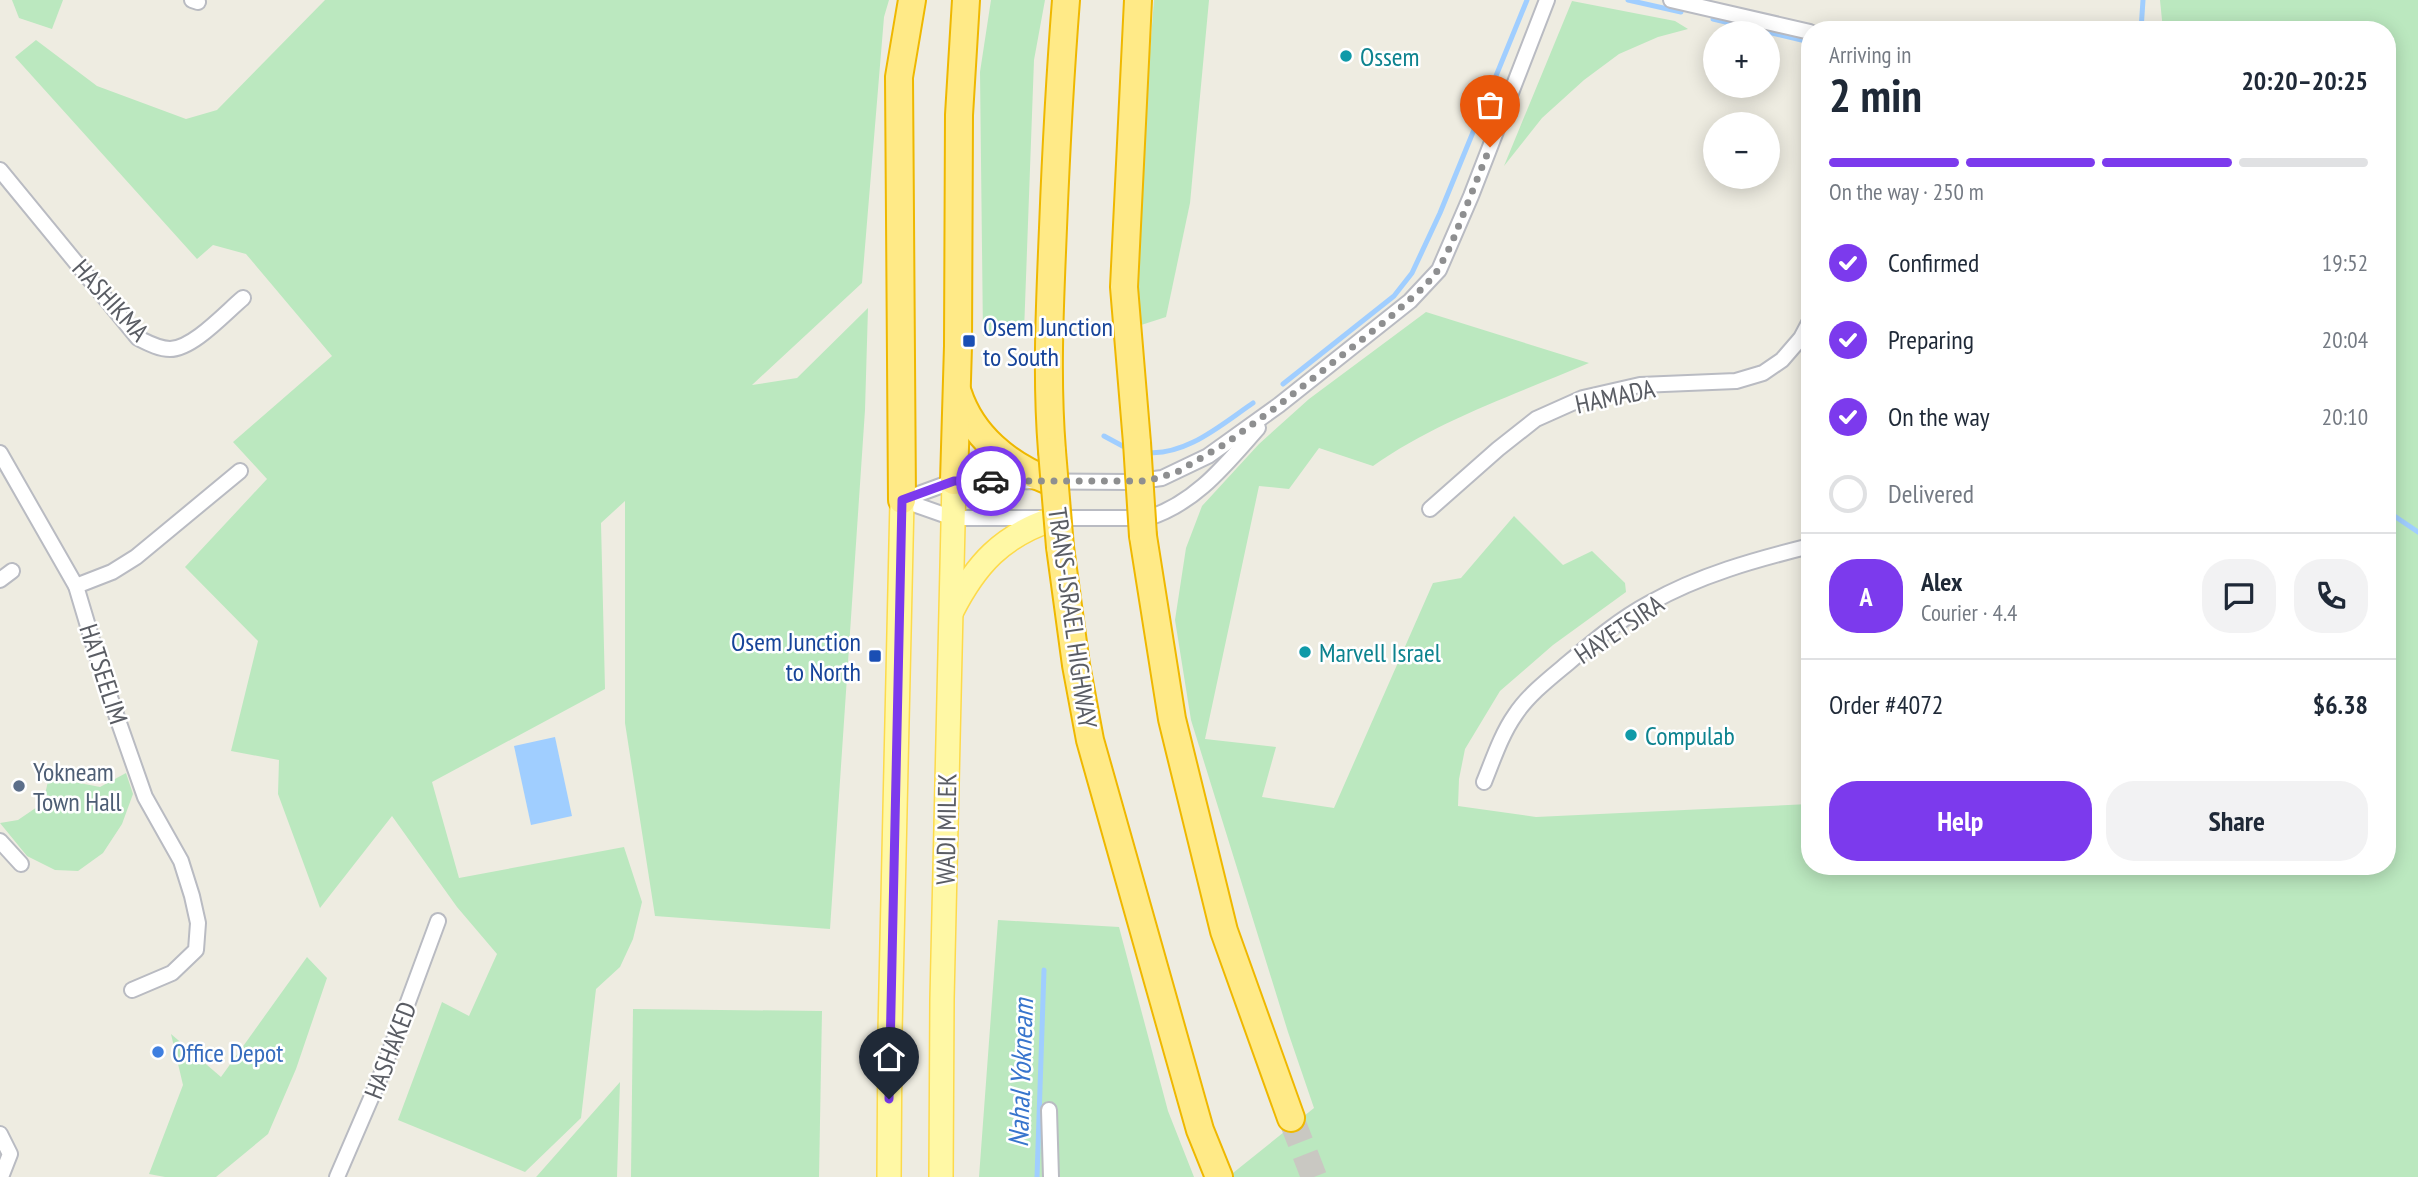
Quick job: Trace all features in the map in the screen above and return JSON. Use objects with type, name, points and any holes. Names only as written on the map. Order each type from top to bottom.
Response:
[{"type":"highway","points":[[902,500],[899,77],[912,0]]},
{"type":"highway","points":[[954,481],[959,116],[966,0]]},
{"type":"highway","name":"TRANS-ISRAEL HIGHWAY","points":[[1066,0],[1059,78],[1049,319],[1050,418],[1060,547],[1076,665],[1090,740],[1200,1130],[1219,1177]]},
{"type":"highway","points":[[1138,0],[1124,287],[1143,536],[1172,719],[1224,932],[1291,1118]]},
{"type":"highway","points":[[957,388],[962,405],[980,434],[1018,467],[1049,481]]},
{"type":"main road","name":"WADI MILEK","points":[[941,1177],[941,1019],[954,481]]},
{"type":"main road","name":"WADI MILEK","points":[[889,1177],[902,500]]},
{"type":"main road","points":[[950,614],[961,592],[992,552],[1012,537],[1053,519]]},
{"type":"street","points":[[902,500],[954,481],[1132,482],[1162,478],[1208,456],[1279,405],[1410,301],[1438,270],[1466,208],[1547,0]]},
{"type":"street","points":[[1671,0],[1801,30]]},
{"type":"street","name":"HASHIKMA","points":[[0,170],[138,338],[169,350],[186,347],[243,298]]},
{"type":"street","name":"HAMADA","points":[[1430,509],[1536,419],[1583,398],[1640,385],[1736,381],[1763,373],[1782,360],[1801,338]]},
{"type":"street","points":[[902,500],[953,518],[1148,518],[1186,502],[1202,489],[1279,405]]},
{"type":"street","name":"HATSEELIM","points":[[0,453],[76,586],[104,683],[145,797],[181,861],[192,896],[198,923],[196,950],[172,973],[132,990]]},
{"type":"street","points":[[76,586],[112,572],[136,557],[240,471]]},
{"type":"street","name":"HAYETSIRA","points":[[1484,782],[1499,745],[1516,714],[1546,681],[1609,629],[1650,603],[1702,579],[1745,562],[1801,548]]},
{"type":"street","points":[[0,841],[21,864]]},
{"type":"street","name":"HASHAKED","points":[[337,1177],[382,1075],[438,920]]},
{"type":"street","points":[[1049,1110],[1051,1177]]},
{"type":"street","points":[[0,1134],[9,1154],[1,1177]]},
{"type":"green space","points":[[12,0],[63,0],[52,29],[19,18]]},
{"type":"green space","points":[[325,0],[889,0],[884,17],[862,283],[752,385],[797,378],[868,308],[865,410],[830,929],[655,916],[625,723],[625,501],[601,523],[605,689],[432,782],[459,878],[624,847],[642,902],[633,939],[620,967],[596,989],[581,1118],[525,1172],[398,1120],[442,1002],[469,1016],[497,954],[457,907],[392,816],[320,908],[278,794],[279,760],[231,751],[258,641],[185,567],[267,479],[233,442],[332,356],[246,254],[213,245],[197,259],[15,57],[36,40],[97,86],[186,119],[217,110]]},
{"type":"green space","points":[[991,0],[1045,0],[1034,60],[1024,332],[983,336],[980,72]]},
{"type":"green space","points":[[1154,0],[1209,0],[1190,203],[1166,317],[1138,326],[1140,182]]},
{"type":"green space","points":[[2160,0],[2418,0],[2418,1177],[1228,1177],[1314,1108],[1191,720],[1175,620],[1186,548],[1202,506],[1259,444],[1309,399],[1426,312],[1589,363],[1451,421],[1373,466],[1319,448],[1289,489],[1259,486],[1205,739],[1276,747],[1262,797],[1334,808],[1433,583],[1461,578],[1514,516],[1563,565],[1592,551],[1625,583],[1626,592],[1553,645],[1500,691],[1465,749],[1459,779],[1458,806],[1536,817],[1801,804],[1801,875],[2396,875],[2396,21],[2162,21]]},
{"type":"green space","points":[[1572,1],[1675,21],[1688,29],[1658,37],[1619,54],[1584,80],[1542,118],[1504,166]]},
{"type":"green space","points":[[126,773],[133,794],[122,824],[103,853],[78,871],[55,870],[27,856],[0,823],[18,820],[43,803],[49,777],[100,787]]},
{"type":"green space","points":[[998,920],[1119,927],[1168,1111],[1194,1177],[979,1177]]},
{"type":"green space","points":[[307,957],[327,978],[296,1069],[268,1134],[216,1177],[165,1177],[149,1174],[183,1085],[171,1034],[221,1077]]},
{"type":"green space","points":[[633,1009],[822,1011],[819,1177],[631,1177]]},
{"type":"green space","points":[[620,1082],[617,1177],[536,1177],[537,1176]]},
{"type":"water","points":[[555,737],[572,816],[531,825],[514,746]]},
{"type":"waterway","points":[[1283,384],[1394,296],[1412,273],[1440,213],[1527,0]]},
{"type":"waterway","points":[[1628,0],[1681,12]]},
{"type":"waterway","points":[[2142,21],[2143,0]]},
{"type":"waterway","points":[[1713,19],[1801,40]]},
{"type":"waterway","points":[[1144,452],[1174,450],[1188,445],[1253,403]]},
{"type":"waterway","points":[[1104,436],[1130,450]]},
{"type":"waterway","points":[[2396,517],[2418,532]]},
{"type":"waterway","name":"Nahal Yokneam","points":[[1037,1177],[1044,970]]},
{"type":"tunnel","points":[[1291,1118],[1314,1177]]},
{"type":"way so far","points":[[991,481],[1147,481],[1177,472],[1208,456],[1279,405],[1388,319],[1425,286],[1438,270],[1451,245],[1490,147]]},
{"type":"place","name":"Ossem","points":[[1346,56]]},
{"type":"place","name":"Osem Junction to South","points":[[969,341]]},
{"type":"place","name":"Marvell Israel","points":[[1305,652]]},
{"type":"place","name":"Osem Junction to North","points":[[875,656]]},
{"type":"place","name":"Compulab","points":[[1631,735]]},
{"type":"place","name":"Yokneam Town Hall","points":[[19,786]]},
{"type":"place","name":"Office Depot","points":[[158,1052]]},
{"type":"route","points":[[889,1099],[902,500],[954,481],[991,481]]}]
